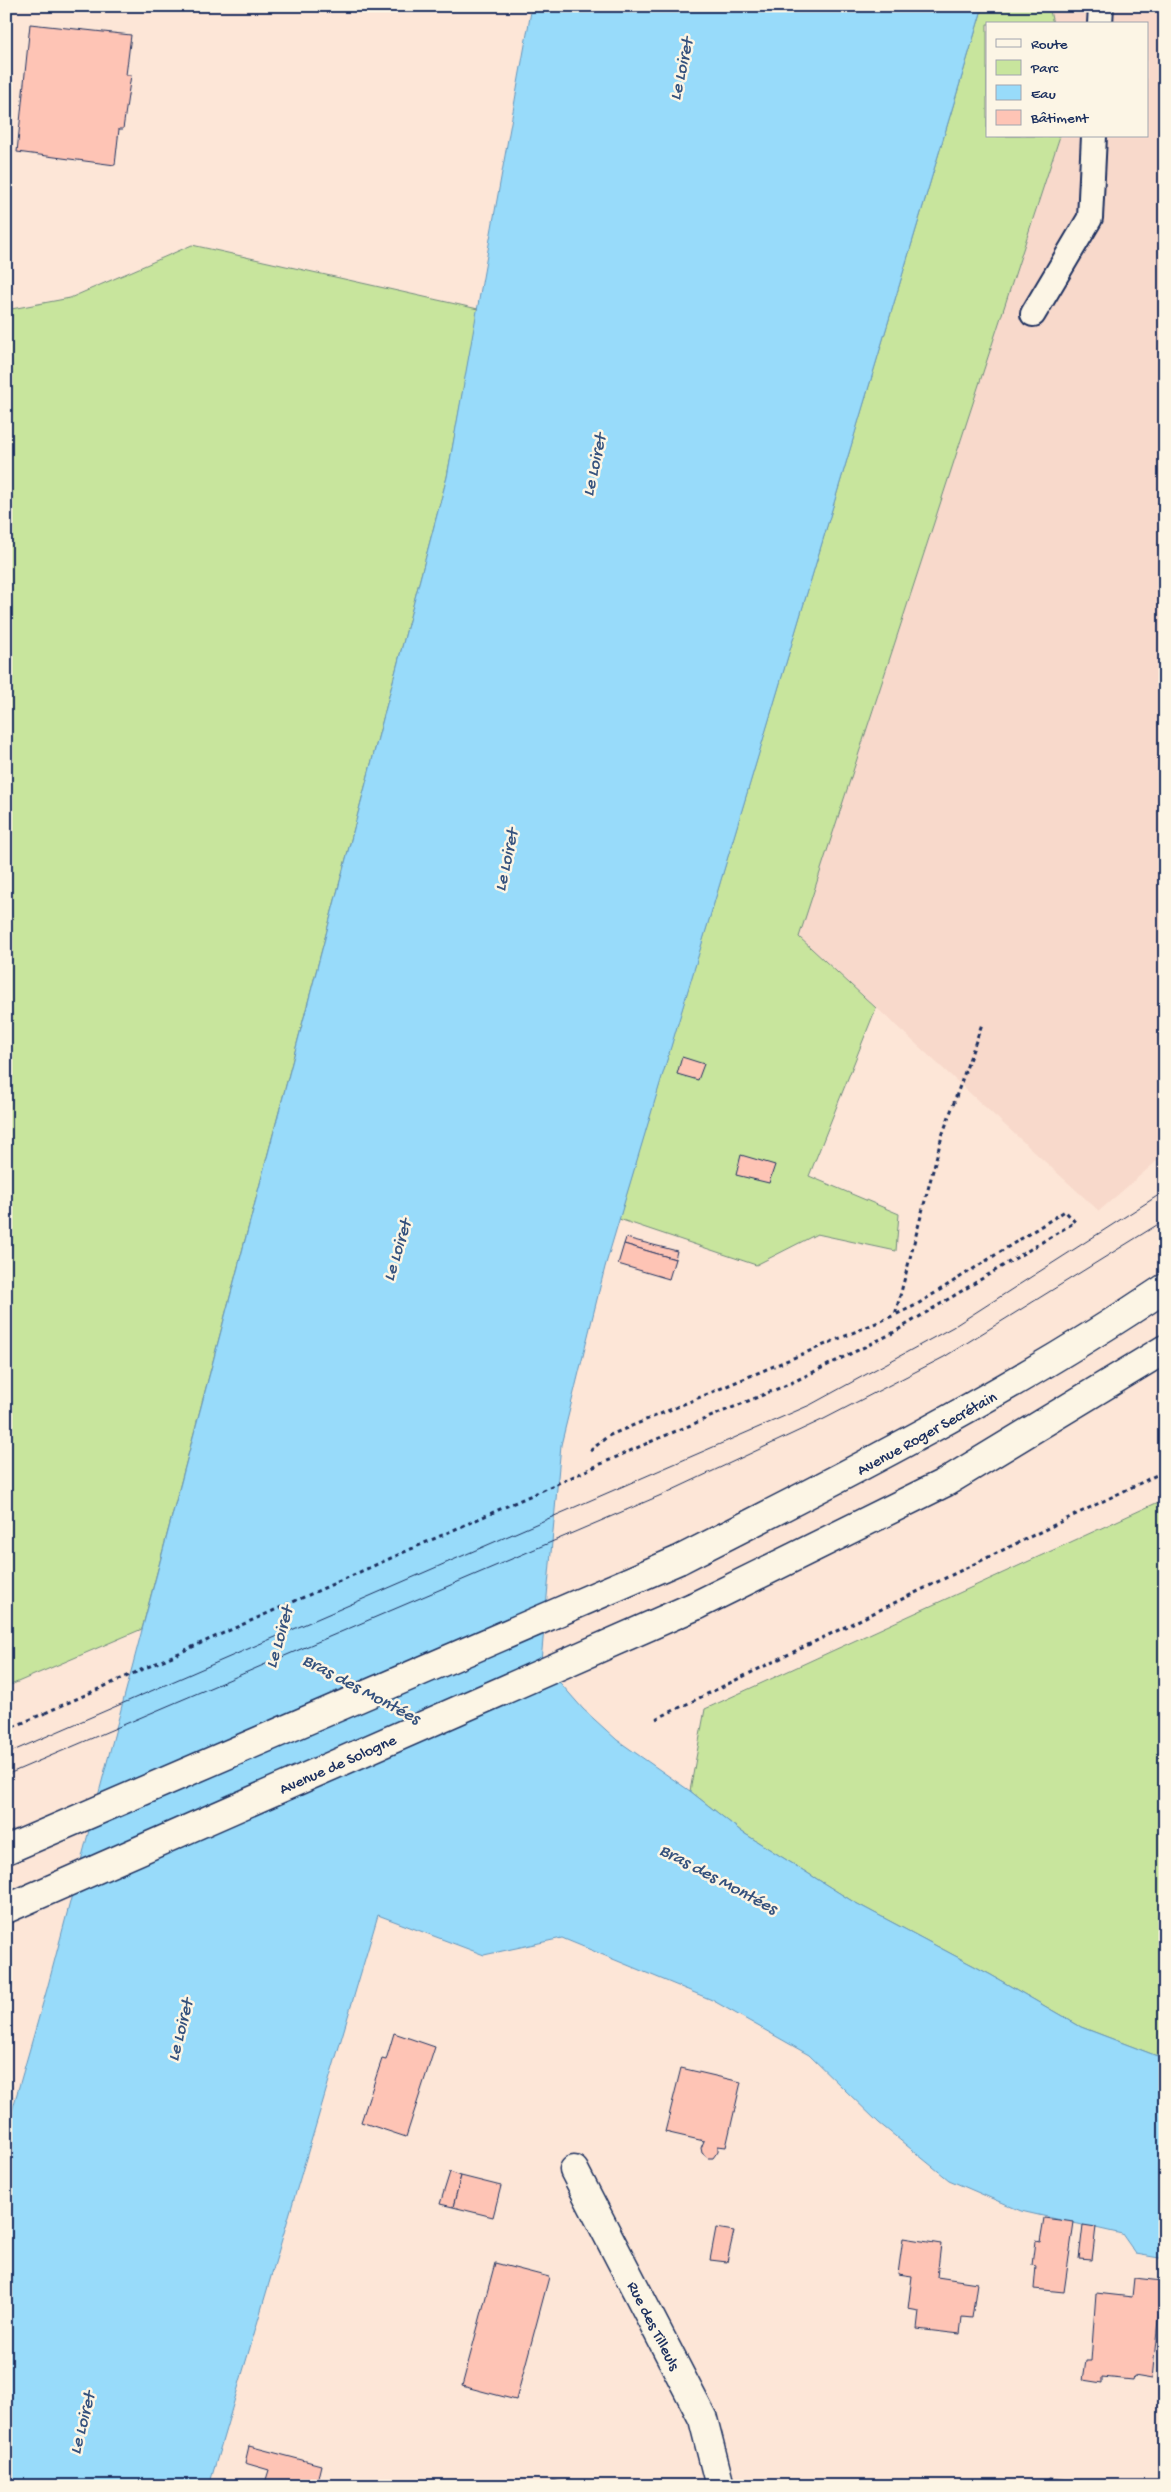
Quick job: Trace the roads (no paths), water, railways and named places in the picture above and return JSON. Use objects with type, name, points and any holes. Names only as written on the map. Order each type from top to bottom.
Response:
[{"type":"main road","name":"Avenue Roger Secrétain","points":[[6,1850],[679,1560],[883,1456],[1019,1380],[1097,1333],[1165,1288]]},
{"type":"main road","name":"Avenue de Sologne","points":[[6,1909],[695,1606],[946,1482],[1165,1349]]},
{"type":"main road","name":"Rue des Tilleuls","points":[[574,2170],[704,2419],[720,2486]]},
{"type":"lane","points":[[1100,22],[1101,6]]},
{"type":"lane","points":[[1033,314],[1090,218],[1094,138]]},
{"type":"water","points":[[532,6],[983,6],[605,1267],[561,1445],[541,1661],[583,1709],[617,1740],[690,1791],[742,1832],[852,1901],[991,1975],[1081,2027],[1165,2059],[1165,2259],[1136,2254],[1122,2234],[1021,2211],[949,2180],[879,2123],[809,2055],[712,2000],[562,1938],[484,1955],[378,1915],[209,2486],[6,2486],[6,2132],[47,1989],[447,477]]},
{"type":"tram line","points":[[6,1754],[810,1405],[953,1327],[1165,1191]]},
{"type":"tram line","points":[[6,1775],[666,1493],[824,1419],[944,1357],[1165,1220]]},
{"type":"water label","name":"Le Loiret","points":[[680,69]]},
{"type":"water label","name":"Le Loiret","points":[[593,465]]},
{"type":"water label","name":"Le Loiret","points":[[505,860]]},
{"type":"water label","name":"Le Loiret","points":[[396,1250]]},
{"type":"water label","name":"Le Loiret","points":[[278,1637]]},
{"type":"water label","name":"Bras des Montées","points":[[362,1688]]},
{"type":"water label","name":"Bras des Montées","points":[[719,1878]]},
{"type":"water label","name":"Le Loiret","points":[[179,2030]]},
{"type":"water label","name":"Le Loiret","points":[[81,2423]]}]
